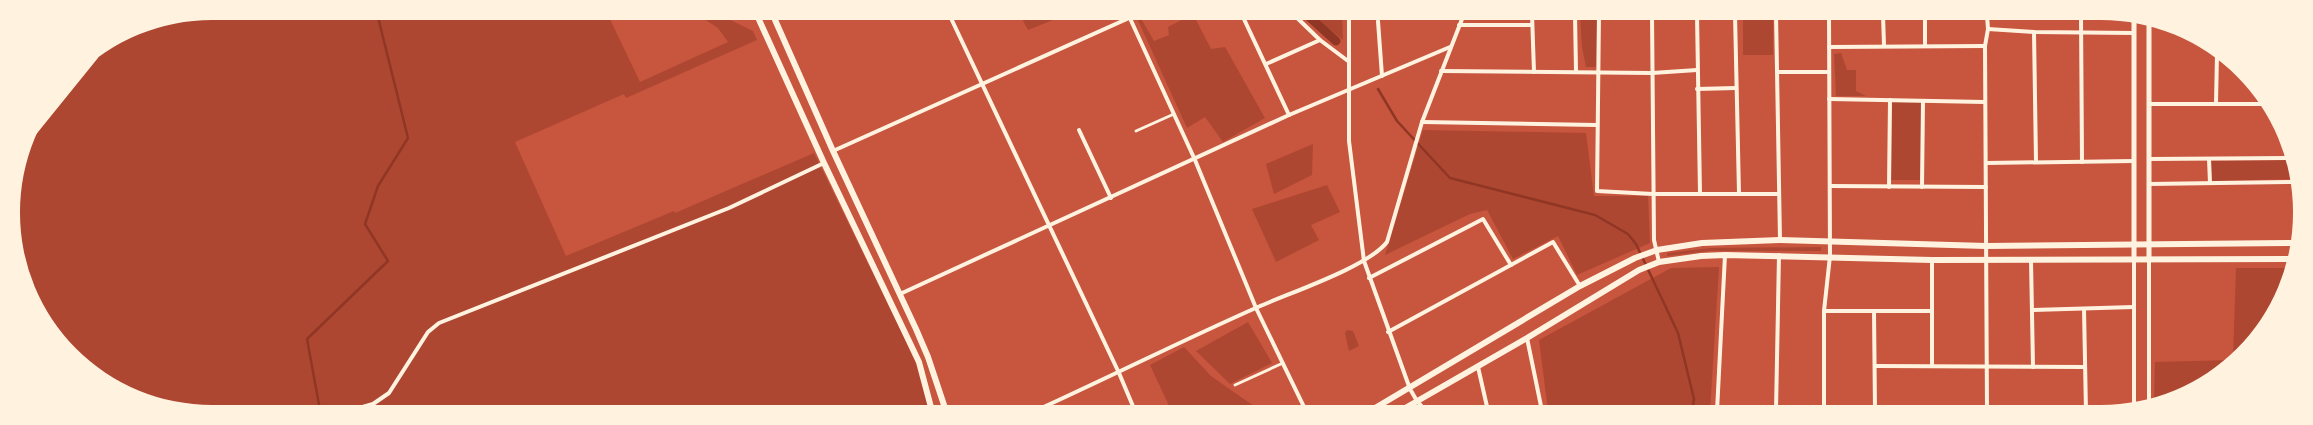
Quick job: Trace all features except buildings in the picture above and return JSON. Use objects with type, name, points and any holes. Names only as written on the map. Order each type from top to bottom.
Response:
[{"type":"main road","points":[[759,20],[824,163],[919,362],[930,405]]},
{"type":"main road","points":[[775,20],[928,357],[944,405]]},
{"type":"main road","points":[[45,118],[84,70]]},
{"type":"main road","points":[[1381,405],[1580,286],[1635,258],[1657,250],[1702,243],[1780,240],[1830,240],[1986,246],[2290,243]]},
{"type":"main road","points":[[1410,405],[1478,367],[1639,270],[1659,262],[1701,256],[1725,255],[1830,256],[1932,260],[2287,259]]},
{"type":"street","points":[[952,20],[1119,373],[1132,405]]},
{"type":"street","points":[[833,151],[983,84],[1120,20]]},
{"type":"street","points":[[1131,20],[1195,160],[1256,308],[1303,405]]},
{"type":"street","points":[[1245,20],[1290,115]]},
{"type":"street","points":[[1299,20],[1320,40],[1348,61]]},
{"type":"street","points":[[1349,20],[1347,91],[1349,141],[1364,261],[1388,332],[1410,389],[1421,405]]},
{"type":"street","points":[[1048,405],[1256,308],[1364,261],[1381,250],[1387,242],[1414,145],[1422,122],[1461,20]]},
{"type":"street","points":[[1532,20],[1534,72]]},
{"type":"street","points":[[1575,20],[1576,72]]},
{"type":"street","points":[[1599,20],[1597,191],[1653,194],[1778,194]]},
{"type":"street","points":[[1652,20],[1654,240],[1659,262]]},
{"type":"street","points":[[1697,20],[1697,90],[1700,194]]},
{"type":"street","points":[[1735,20],[1739,193]]},
{"type":"street","points":[[1776,20],[1780,240]]},
{"type":"street","points":[[1824,405],[1824,311],[1830,256],[1829,20]]},
{"type":"street","points":[[1883,20],[1884,46]]},
{"type":"street","points":[[1925,20],[1925,46]]},
{"type":"street","points":[[1987,20],[1988,29],[1985,46],[1987,405]]},
{"type":"street","points":[[2081,20],[2082,162]]},
{"type":"street","points":[[1378,21],[1382,76]]},
{"type":"street","points":[[2134,23],[2134,402]]},
{"type":"street","points":[[1459,25],[1532,25]]},
{"type":"street","points":[[2148,398],[2149,27]]},
{"type":"street","points":[[1988,29],[2034,32],[2134,33]]},
{"type":"street","points":[[2034,32],[2036,162]]},
{"type":"street","points":[[1266,64],[1320,40]]},
{"type":"street","points":[[900,294],[1195,160],[1290,115],[1451,46]]},
{"type":"street","points":[[1829,47],[1985,46]]},
{"type":"street","points":[[2216,104],[2217,59]]},
{"type":"street","points":[[1441,71],[1652,73],[1697,70]]},
{"type":"street","points":[[1777,72],[1829,72]]},
{"type":"street","points":[[1697,90],[1736,88]]},
{"type":"street","points":[[1829,99],[1985,102]]},
{"type":"street","points":[[1889,187],[1890,100]]},
{"type":"street","points":[[1922,187],[1923,101]]},
{"type":"street","points":[[2149,104],[2260,104]]},
{"type":"street","points":[[1136,131],[1174,114]]},
{"type":"street","points":[[1422,122],[1598,125]]},
{"type":"street","points":[[1079,130],[1111,198]]},
{"type":"street","points":[[2149,159],[2285,158]]},
{"type":"street","points":[[2209,159],[2210,183]]},
{"type":"street","points":[[1986,162],[2134,161]]},
{"type":"street","points":[[370,405],[388,393],[428,332],[439,323],[729,208],[824,163]]},
{"type":"street","points":[[2149,184],[2290,182]]},
{"type":"street","points":[[1830,186],[1986,187]]},
{"type":"street","points":[[1369,278],[1483,219],[1511,265]]},
{"type":"street","points":[[1388,332],[1553,242],[1580,286]]},
{"type":"street","points":[[1717,405],[1725,255]]},
{"type":"street","points":[[1776,405],[1779,255]]},
{"type":"street","points":[[1932,260],[1932,366]]},
{"type":"street","points":[[2031,260],[2033,310],[2032,367]]},
{"type":"street","points":[[2033,310],[2134,307]]},
{"type":"street","points":[[2084,309],[2086,405]]},
{"type":"street","points":[[1824,311],[1932,311]]},
{"type":"street","points":[[1874,311],[1875,405]]},
{"type":"street","points":[[1527,338],[1541,405]]},
{"type":"street","points":[[1235,385],[1283,363]]},
{"type":"street","points":[[1875,366],[2085,367]]},
{"type":"street","points":[[1478,367],[1487,405]]},
{"type":"shaded area","points":[[200,20],[610,20],[640,82],[728,42],[718,28],[706,20],[730,20],[753,31],[757,40],[626,98],[624,94],[515,142],[566,256],[674,211],[675,213],[814,153],[916,364],[927,405],[200,405],[175,401],[151,395],[127,385],[106,373],[76,349],[52,319],[40,298],[30,274],[24,250],[20,225],[20,200],[24,175],[30,151],[40,127],[52,106],[76,76],[106,52],[127,40],[151,30],[175,24]]},
{"type":"shaded area","points":[[1023,20],[1053,20],[1028,30]]},
{"type":"shaded area","points":[[1138,20],[1142,20],[1154,41],[1169,35],[1168,27],[1181,20],[1196,20],[1211,49],[1225,47],[1265,118],[1223,142],[1205,117],[1187,128]]},
{"type":"shaded area","points":[[1319,20],[1342,20],[1343,40]]},
{"type":"shaded area","points":[[1580,20],[1597,20],[1596,67],[1586,67],[1582,47]]},
{"type":"shaded area","points":[[1743,20],[1773,20],[1773,55],[1743,55]]},
{"type":"shaded area","points":[[1841,53],[1847,70],[1856,70],[1856,91],[1866,96],[1836,96],[1834,54]]},
{"type":"shaded area","points":[[1892,102],[1921,102],[1921,180],[1891,180]]},
{"type":"shaded area","points":[[1423,130],[1586,133],[1594,196],[1648,196],[1650,243],[1577,275],[1558,236],[1513,259],[1487,210],[1470,214],[1385,255]]},
{"type":"shaded area","points":[[1313,144],[1312,175],[1274,194],[1266,164]]},
{"type":"shaded area","points":[[2285,160],[2290,179],[2212,181],[2211,161]]},
{"type":"shaded area","points":[[1327,185],[1340,212],[1311,225],[1319,240],[1276,262],[1252,209]]},
{"type":"shaded area","points":[[1821,247],[1821,251],[1709,251],[1667,256],[1667,253],[1711,248]]},
{"type":"shaded area","points":[[1719,267],[1710,405],[1547,405],[1539,340],[1671,268]]},
{"type":"shaded area","points":[[2236,268],[2284,268],[2273,298],[2261,319],[2233,352]]},
{"type":"shaded area","points":[[1248,322],[1272,363],[1230,384],[1196,351]]},
{"type":"shaded area","points":[[1347,330],[1353,331],[1359,346],[1349,351],[1345,333]]},
{"type":"shaded area","points":[[1184,347],[1211,376],[1252,405],[1169,405],[1150,365]]},
{"type":"shaded area","points":[[2223,360],[2207,373],[2186,385],[2154,397],[2155,362]]},
{"type":"waterway","points":[[319,405],[307,339],[388,261],[365,224],[378,186],[408,138],[379,20]]},
{"type":"waterway","points":[[1313,20],[1336,41]]},
{"type":"waterway","points":[[1378,89],[1397,121],[1450,178],[1595,215],[1628,234],[1636,244],[1678,333],[1694,399],[1693,405]]}]
